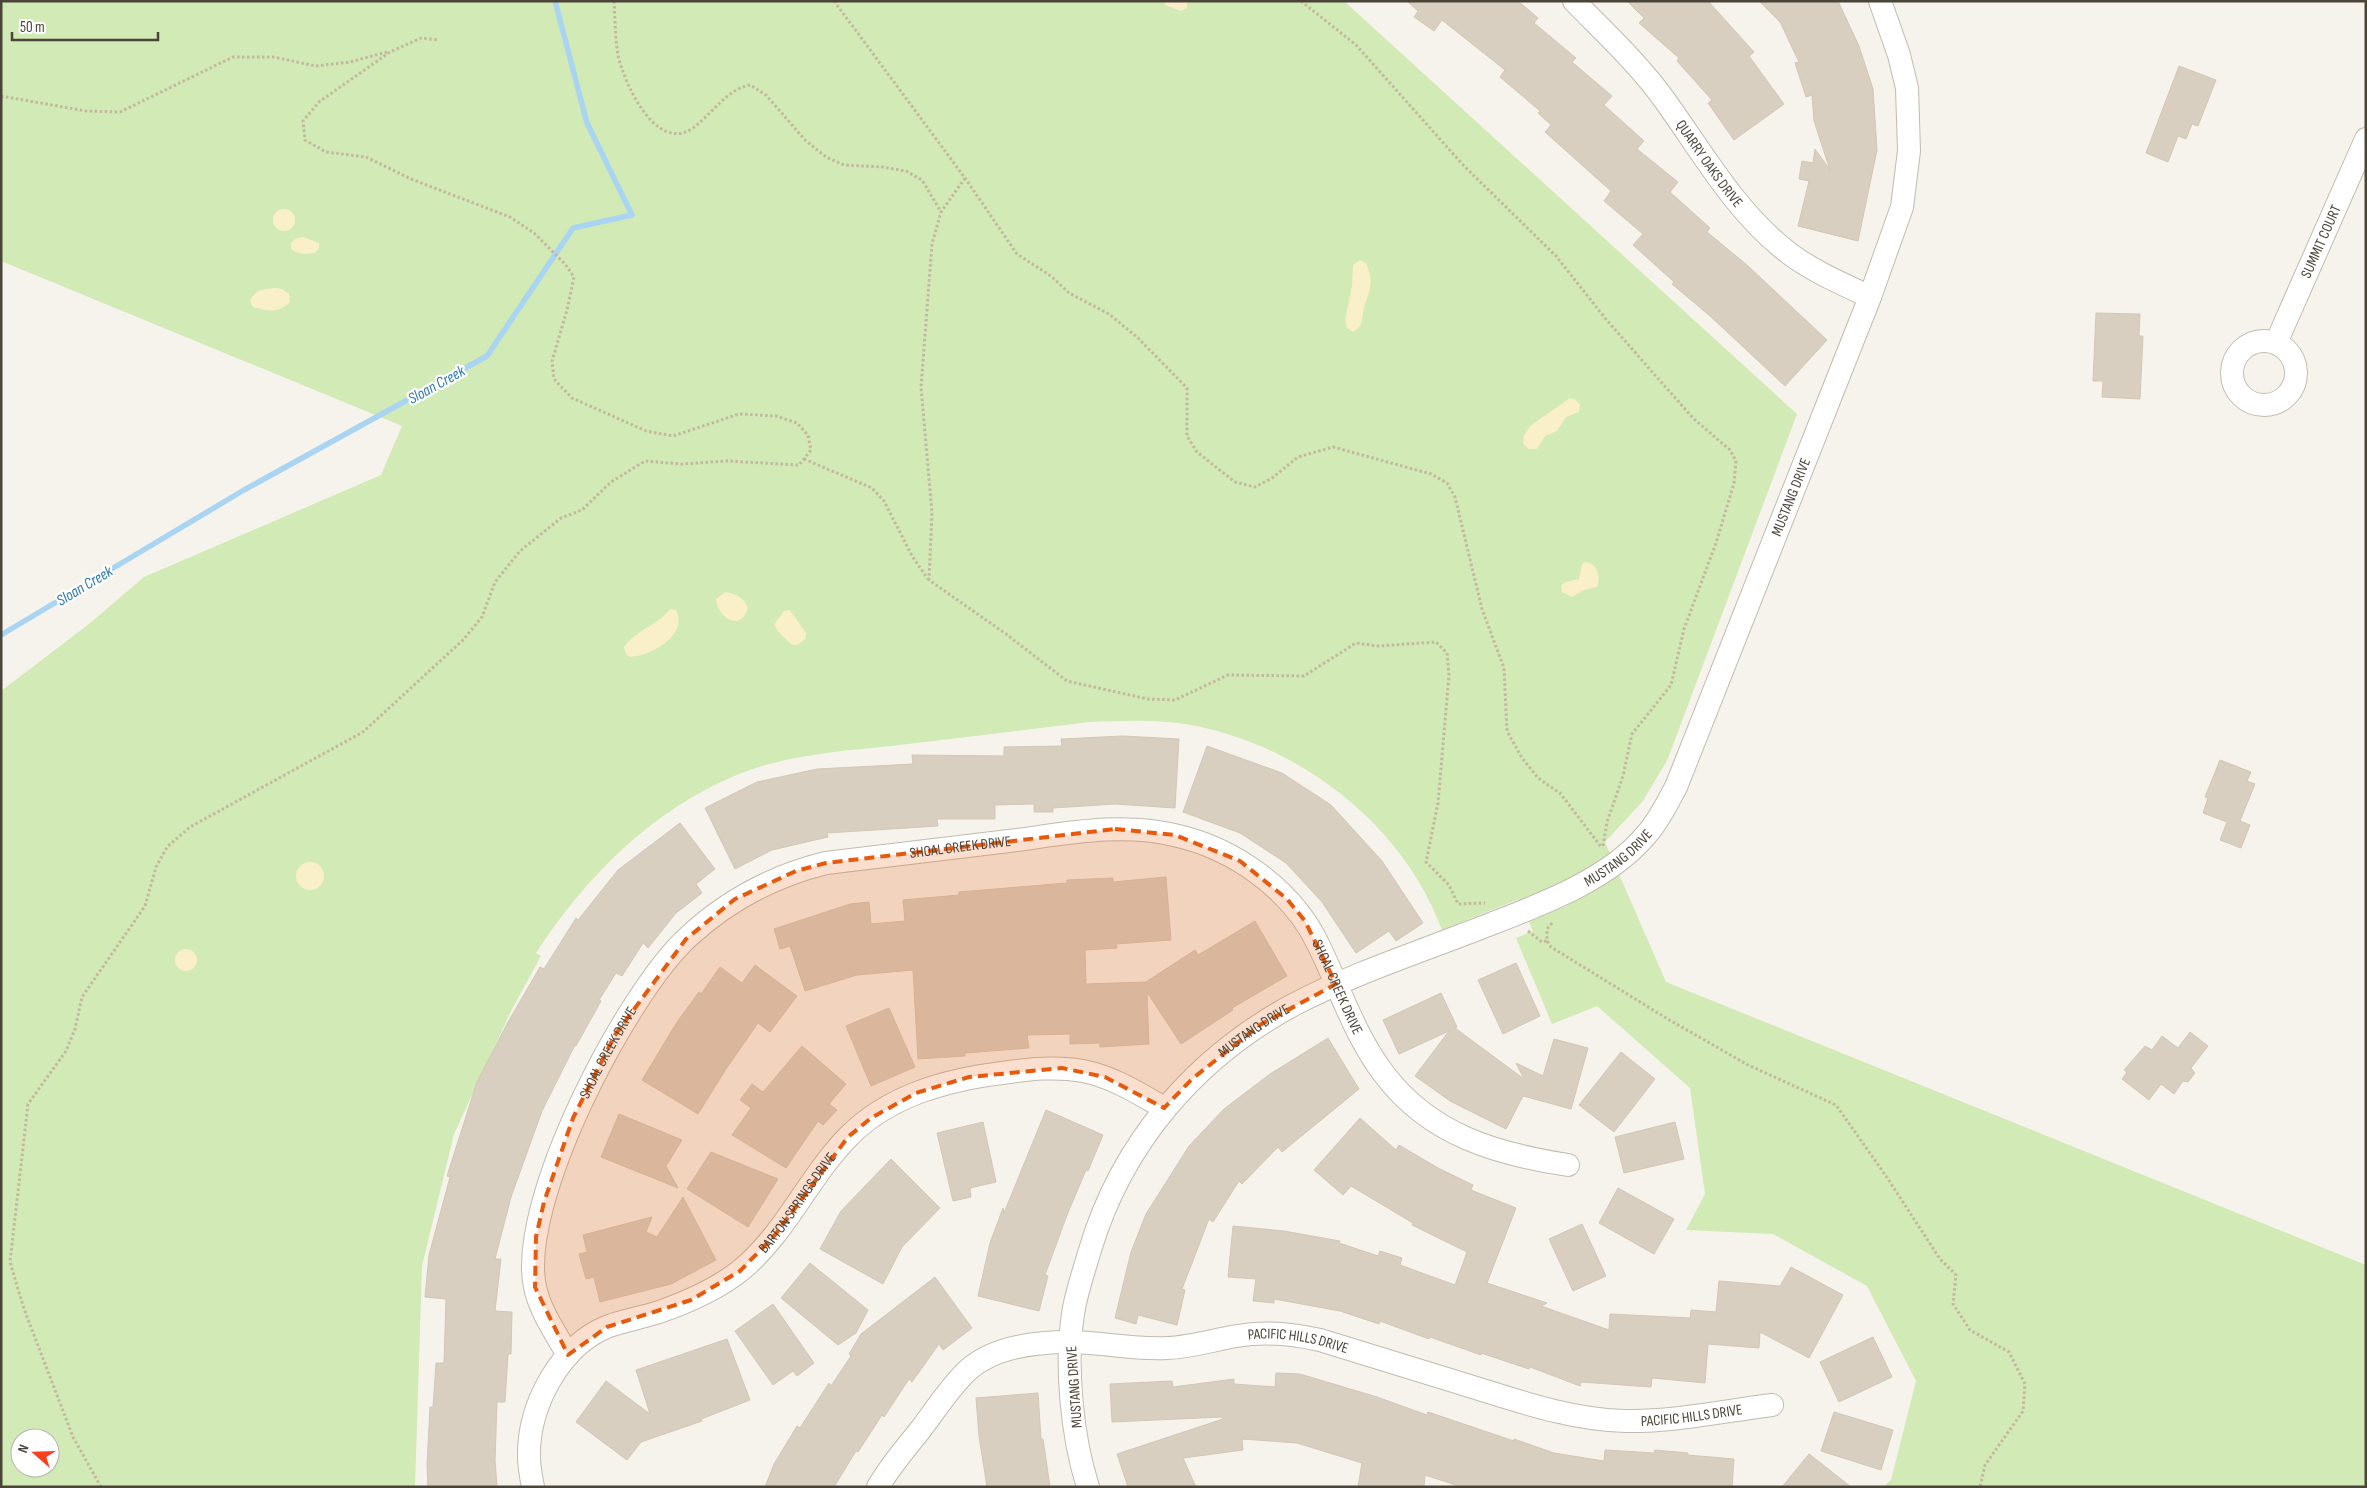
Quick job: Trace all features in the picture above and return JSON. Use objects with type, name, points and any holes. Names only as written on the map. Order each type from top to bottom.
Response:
[{"type":"street","name":"QUARRY OAKS DRIVE","points":[[1574,1],[1631,60],[1665,100],[1725,187],[1771,237],[1790,254],[1812,268],[1870,297]]},
{"type":"street","name":"MUSTANG DRIVE","points":[[1088,1487],[1078,1445],[1073,1406],[1070,1342],[1073,1313],[1100,1217],[1126,1163],[1141,1138],[1164,1108],[1219,1054],[1260,1025],[1293,1005],[1336,984],[1520,912],[1570,890],[1629,852],[1647,834],[1663,812],[1692,750],[1870,297],[1902,207],[1909,151],[1907,88],[1899,55],[1880,1]]},
{"type":"street","name":"SUMMIT COURT","points":[[2276,343],[2366,139]]},
{"type":"street","name":"SHOAL CREEK DRIVE","points":[[568,1355],[543,1308],[535,1287],[536,1237],[544,1202],[573,1118],[615,1035],[661,969],[686,938],[710,917],[736,899],[765,883],[796,870],[826,863],[1077,832],[1116,829],[1175,835],[1204,844],[1240,861],[1263,877],[1281,894],[1304,921],[1319,944],[1371,1057],[1400,1093],[1441,1126],[1462,1138],[1489,1149],[1525,1159],[1568,1165]]},
{"type":"street","name":"BARTON SPRINGS DRIVE","points":[[533,1487],[529,1457],[531,1431],[545,1388],[568,1355],[585,1339],[607,1327],[691,1300],[718,1286],[740,1271],[760,1254],[775,1236],[848,1137],[871,1118],[916,1092],[942,1083],[969,1077],[1034,1068],[1062,1068],[1106,1077],[1164,1108]]},
{"type":"street","name":"PACIFIC HILLS DRIVE","points":[[878,1487],[953,1386],[969,1370],[986,1358],[1006,1350],[1038,1344],[1070,1342],[1122,1348],[1165,1349],[1192,1347],[1237,1336],[1292,1334],[1320,1340],[1538,1406],[1572,1414],[1624,1421],[1772,1405]]},
{"type":"path","points":[[614,1],[618,53],[624,76],[647,117],[665,131],[679,135],[693,128],[740,87],[750,85],[766,95],[806,140],[826,157],[844,165],[882,167],[906,171],[922,180],[941,212]]},
{"type":"path","points":[[834,1],[965,178],[1018,254],[1051,276],[1069,293],[1109,314],[1170,368],[1187,388],[1187,436],[1197,452],[1235,482],[1255,487],[1272,478],[1298,457],[1333,447],[1431,474],[1447,483],[1456,497],[1482,609],[1504,668],[1507,731],[1522,758],[1538,778],[1560,793],[1603,849]]},
{"type":"path","points":[[1,96],[86,111],[120,112],[233,58],[274,57],[316,66],[350,62],[390,52],[421,38],[439,40]]},
{"type":"path","points":[[101,1487],[73,1437],[24,1309],[10,1262],[28,1104],[66,1051],[75,1029],[82,996],[144,906],[156,867],[167,847],[190,827],[363,732],[463,640],[482,617],[495,582],[520,551],[560,518],[582,510],[612,482],[645,460],[682,464],[727,461],[799,465],[811,450],[808,435],[797,423],[776,416],[739,414],[673,436],[646,431],[572,398],[554,379],[552,361],[567,310],[574,277],[565,264],[534,234],[510,217],[411,179],[366,157],[326,152],[305,140],[303,121],[319,102],[390,52]]},
{"type":"path","points":[[929,580],[932,513],[922,387],[932,244],[941,212],[965,178]]},
{"type":"path","points":[[804,459],[872,488],[884,501],[912,556],[929,580],[1006,634],[1066,680],[1148,699],[1175,700],[1228,676],[1304,676],[1356,643],[1394,646],[1436,642],[1447,653],[1450,675],[1438,803],[1426,862],[1449,885],[1458,904],[1490,902]]},
{"type":"path","points":[[1520,912],[1528,932],[1542,942],[1547,941]]},
{"type":"highlighted area","points":[[1115,829],[1175,835],[1240,861],[1287,899],[1305,921],[1336,984],[1260,1025],[1192,1079],[1164,1108],[1105,1077],[1062,1068],[969,1077],[916,1093],[871,1118],[848,1137],[775,1235],[740,1271],[691,1300],[607,1327],[568,1355],[535,1287],[536,1237],[544,1202],[573,1118],[615,1035],[686,939],[735,899],[796,871],[826,863]]},
{"type":"green space","points":[[1,1],[1344,1],[1797,414],[1667,761],[1642,802],[1605,842],[1666,982],[2366,1265],[2366,1487],[1883,1487],[1891,1480],[1916,1381],[1867,1286],[1773,1234],[1686,1230],[1705,1194],[1690,1088],[1597,1006],[1552,1024],[1516,938],[1533,931],[1519,899],[1442,930],[1424,891],[1401,855],[1373,823],[1340,794],[1305,769],[1266,749],[1226,734],[1185,724],[1138,721],[1090,722],[834,752],[776,762],[739,774],[678,806],[624,848],[600,872],[577,897],[536,953],[541,956],[512,1009],[454,1134],[422,1266],[415,1487],[1,1487],[1,691],[89,624],[144,577],[381,475],[402,426],[1,261]]},
{"type":"sand","points":[[1164,1],[1187,1],[1187,8],[1181,11],[1165,5]]},
{"type":"sand","points":[[284,209],[292,212],[295,220],[292,228],[284,231],[276,228],[273,220],[276,212]]},
{"type":"sand","points":[[303,237],[319,243],[319,248],[315,253],[299,253],[291,248],[291,243],[295,239]]},
{"type":"sand","points":[[1360,260],[1366,263],[1371,282],[1361,325],[1353,332],[1347,328],[1345,320],[1352,286],[1353,265]]},
{"type":"sand","points":[[275,288],[282,289],[289,294],[290,302],[286,306],[277,310],[263,310],[253,307],[250,301],[257,292]]},
{"type":"sand","points":[[1570,398],[1576,400],[1580,405],[1579,412],[1566,417],[1557,431],[1545,436],[1537,449],[1529,449],[1523,444],[1524,435],[1530,426]]},
{"type":"sand","points":[[1585,562],[1596,568],[1599,579],[1597,587],[1584,590],[1572,597],[1562,592],[1561,586],[1565,582],[1579,579],[1582,564]]},
{"type":"sand","points":[[725,592],[739,597],[746,604],[748,608],[740,620],[730,620],[721,612],[716,599]]},
{"type":"sand","points":[[670,609],[676,610],[679,619],[673,636],[648,653],[630,657],[626,654],[624,647],[629,641],[659,620]]},
{"type":"sand","points":[[790,610],[806,633],[806,638],[798,645],[793,645],[787,640],[774,624],[784,611]]},
{"type":"sand","points":[[310,862],[320,866],[324,876],[320,886],[310,890],[300,886],[296,876],[300,866]]},
{"type":"sand","points":[[186,949],[194,952],[197,960],[194,968],[186,971],[178,968],[175,960],[178,952]]},
{"type":"building","points":[[1407,1],[1518,1],[1538,18],[1534,23],[1576,58],[1572,62],[1612,96],[1604,105],[1644,141],[1637,149],[1678,182],[1670,192],[1710,228],[1707,232],[1747,265],[1827,340],[1785,386],[1710,316],[1672,284],[1674,282],[1633,245],[1643,234],[1604,201],[1611,191],[1545,132],[1551,125],[1538,113],[1540,111],[1500,77],[1505,70],[1442,20],[1434,31],[1414,17],[1418,11]]},
{"type":"building","points":[[1627,1],[1708,1],[1754,52],[1749,56],[1784,104],[1734,140],[1708,103],[1712,100],[1677,61],[1679,58],[1639,23],[1644,18]]},
{"type":"building","points":[[1759,1],[1838,1],[1859,46],[1873,89],[1877,150],[1858,241],[1798,226],[1809,181],[1799,179],[1802,161],[1813,163],[1815,149],[1830,170],[1814,121],[1812,95],[1806,97],[1795,63],[1799,62],[1780,22]]},
{"type":"building","points":[[2179,66],[2216,80],[2198,126],[2192,124],[2186,139],[2178,136],[2168,162],[2146,153]]},
{"type":"building","points":[[2096,313],[2140,314],[2139,336],[2143,336],[2140,399],[2102,397],[2103,381],[2093,381]]},
{"type":"building","points":[[1123,736],[1179,739],[1175,808],[1115,804],[1053,808],[1053,812],[1034,812],[1034,804],[995,805],[995,819],[937,819],[938,826],[827,833],[828,837],[772,850],[735,869],[705,808],[757,782],[817,769],[913,764],[912,755],[1004,756],[1004,747],[1062,746],[1061,739]]},
{"type":"building","points":[[1207,746],[1282,773],[1331,805],[1382,861],[1423,923],[1396,941],[1389,931],[1356,953],[1322,902],[1286,863],[1240,833],[1183,812]]},
{"type":"building","points":[[2220,760],[2251,772],[2247,781],[2255,784],[2240,821],[2250,825],[2241,848],[2220,840],[2227,822],[2203,813],[2208,798],[2205,797]]},
{"type":"building","points":[[680,823],[715,869],[696,884],[702,893],[676,913],[648,948],[643,943],[622,976],[616,973],[599,1000],[601,1001],[575,1045],[542,1111],[511,1197],[495,1259],[501,1259],[495,1311],[512,1312],[511,1354],[508,1354],[505,1402],[497,1402],[495,1460],[497,1487],[428,1487],[427,1465],[430,1407],[433,1407],[436,1363],[444,1363],[446,1299],[425,1297],[429,1255],[450,1177],[447,1176],[477,1082],[508,1022],[540,967],[544,969],[576,918],[578,920],[618,870]]},
{"type":"building","points":[[1166,877],[1171,940],[1116,944],[1117,948],[1085,950],[1086,984],[1146,982],[1195,950],[1198,955],[1255,921],[1287,976],[1232,1008],[1233,1010],[1181,1044],[1147,992],[1149,1044],[1100,1047],[1100,1043],[1070,1044],[1070,1034],[1027,1035],[1029,1048],[965,1053],[965,1056],[918,1059],[913,970],[857,975],[805,991],[790,946],[780,949],[774,929],[850,904],[869,902],[871,924],[905,921],[903,900],[959,895],[959,892],[1067,883],[1067,880],[1113,878],[1113,882]]},
{"type":"building","points":[[1516,963],[1540,1016],[1503,1034],[1478,980]]},
{"type":"building","points":[[755,965],[797,996],[770,1032],[758,1023],[698,1114],[642,1080],[677,1022],[699,992],[701,994],[720,967],[742,983]]},
{"type":"building","points":[[1441,993],[1457,1027],[1455,1028],[1524,1079],[1516,1063],[1543,1076],[1554,1039],[1588,1048],[1571,1109],[1523,1096],[1506,1129],[1450,1101],[1415,1076],[1449,1031],[1399,1054],[1383,1020]]},
{"type":"building","points":[[889,1008],[915,1067],[871,1086],[846,1026]]},
{"type":"building","points":[[2190,1032],[2208,1046],[2191,1068],[2195,1073],[2188,1082],[2183,1081],[2174,1094],[2161,1084],[2149,1100],[2122,1079],[2127,1072],[2124,1070],[2145,1046],[2152,1050],[2162,1036],[2178,1048]]},
{"type":"building","points":[[1328,1038],[1359,1089],[1282,1152],[1278,1147],[1242,1184],[1239,1181],[1213,1222],[1209,1219],[1182,1289],[1185,1290],[1177,1325],[1138,1315],[1136,1324],[1115,1318],[1131,1252],[1146,1214],[1189,1146],[1224,1109],[1270,1074]]},
{"type":"building","points":[[802,1046],[846,1084],[829,1104],[837,1110],[823,1125],[818,1121],[786,1168],[732,1135],[751,1108],[740,1100],[752,1084],[763,1092]]},
{"type":"building","points":[[1621,1052],[1655,1079],[1614,1132],[1579,1105]]},
{"type":"building","points":[[1046,1110],[1103,1135],[1067,1215],[1045,1275],[1048,1276],[1039,1311],[978,1296],[990,1243],[1003,1208],[1004,1213]]},
{"type":"building","points":[[619,1114],[682,1140],[666,1166],[678,1188],[601,1157]]},
{"type":"building","points":[[1360,1118],[1396,1150],[1399,1145],[1438,1168],[1473,1185],[1471,1190],[1516,1208],[1487,1283],[1547,1303],[1541,1306],[1609,1330],[1610,1314],[1690,1318],[1691,1310],[1716,1312],[1719,1281],[1780,1286],[1791,1267],[1843,1295],[1809,1358],[1760,1332],[1759,1348],[1708,1344],[1705,1383],[1652,1378],[1651,1387],[1581,1382],[1580,1386],[1530,1367],[1529,1369],[1481,1353],[1481,1355],[1380,1321],[1379,1324],[1340,1311],[1274,1299],[1274,1303],[1253,1301],[1256,1279],[1228,1277],[1233,1226],[1284,1231],[1340,1241],[1339,1243],[1378,1256],[1380,1251],[1402,1258],[1400,1265],[1455,1285],[1467,1252],[1412,1225],[1413,1223],[1351,1186],[1343,1195],[1314,1170]]},
{"type":"building","points":[[983,1122],[996,1182],[970,1188],[971,1197],[953,1201],[937,1133]]},
{"type":"building","points":[[1675,1122],[1684,1159],[1624,1173],[1615,1137]]},
{"type":"building","points":[[711,1152],[778,1179],[748,1227],[687,1189]]},
{"type":"building","points":[[891,1159],[940,1208],[902,1247],[883,1284],[820,1249],[841,1211]]},
{"type":"building","points":[[1618,1188],[1674,1219],[1654,1254],[1599,1223]]},
{"type":"building","points":[[683,1197],[716,1260],[671,1284],[600,1302],[594,1277],[586,1279],[579,1254],[587,1252],[583,1235],[652,1217],[646,1232],[657,1237]]},
{"type":"building","points":[[1582,1224],[1606,1276],[1573,1291],[1549,1239]]},
{"type":"building","points":[[810,1263],[868,1310],[856,1333],[838,1345],[781,1298]]},
{"type":"building","points":[[935,1277],[972,1328],[943,1350],[939,1344],[912,1382],[909,1379],[884,1417],[882,1415],[858,1452],[856,1451],[834,1487],[765,1487],[774,1464],[797,1426],[800,1428],[829,1383],[831,1386],[851,1356],[849,1354],[861,1334]]},
{"type":"building","points":[[773,1304],[814,1363],[797,1376],[793,1371],[773,1385],[735,1331]]},
{"type":"building","points":[[1873,1337],[1892,1377],[1839,1402],[1820,1362]]},
{"type":"building","points":[[727,1339],[750,1400],[701,1419],[702,1421],[641,1442],[627,1460],[576,1422],[606,1381],[650,1414],[636,1370]]},
{"type":"building","points":[[1276,1373],[1300,1374],[1377,1397],[1427,1415],[1428,1412],[1554,1453],[1604,1461],[1605,1450],[1654,1453],[1655,1450],[1734,1459],[1732,1487],[1462,1487],[1425,1475],[1424,1487],[1358,1487],[1362,1463],[1297,1443],[1242,1439],[1243,1450],[1183,1458],[1196,1487],[1128,1487],[1117,1454],[1223,1419],[1222,1417],[1112,1422],[1110,1384],[1172,1381],[1173,1387],[1234,1379],[1234,1384],[1275,1387]]},
{"type":"building","points":[[1038,1393],[1041,1439],[1043,1439],[1050,1487],[987,1487],[979,1436],[976,1398]]},
{"type":"building","points":[[1834,1412],[1893,1430],[1881,1470],[1821,1451]]},
{"type":"building","points":[[1809,1454],[1827,1468],[1851,1487],[1782,1487]]},
{"type":"waterway","name":"Sloan Creek","points":[[1,635],[244,490],[487,356],[573,228],[632,215],[587,123],[555,1]]}]
